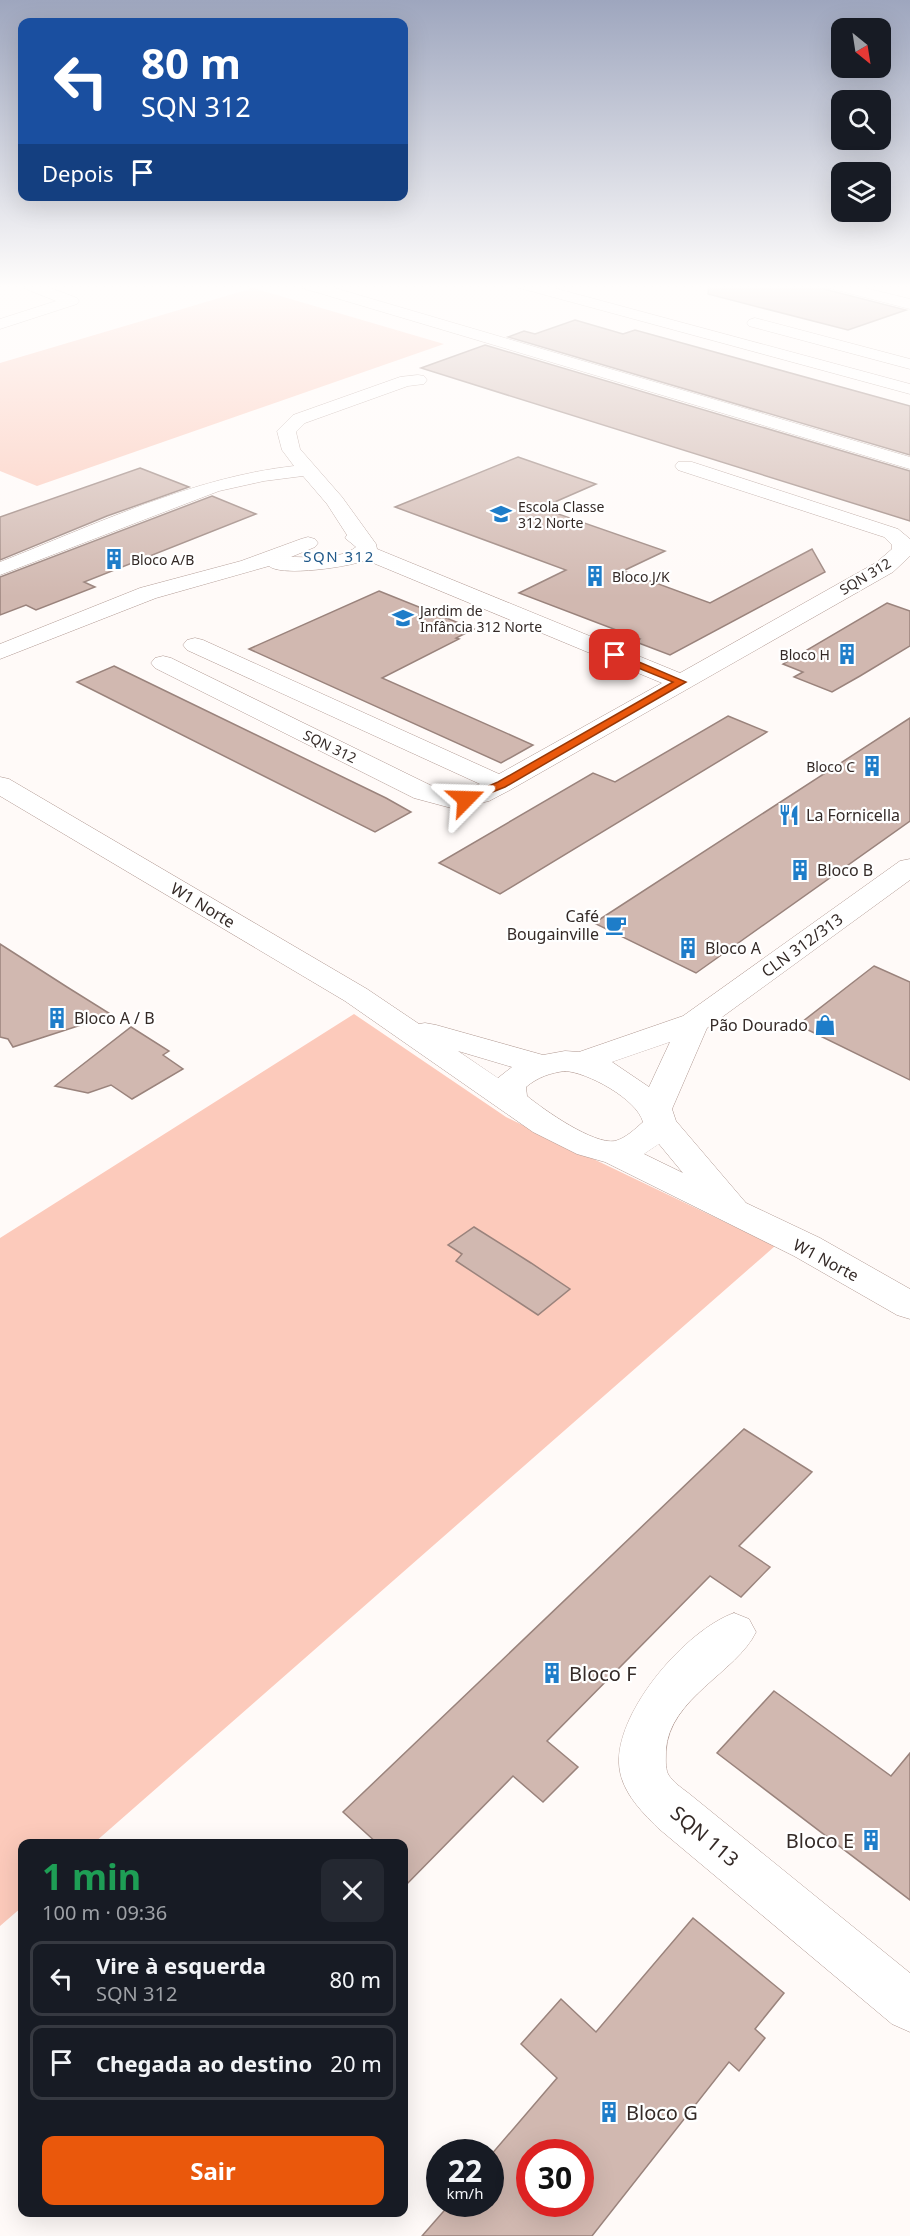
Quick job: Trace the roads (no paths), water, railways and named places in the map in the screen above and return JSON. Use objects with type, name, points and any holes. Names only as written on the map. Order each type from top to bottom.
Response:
[{"type":"street","points":[[325,531],[306,470],[288,444],[286,430],[299,419],[384,388]]},
{"type":"street","points":[[657,388],[910,463]]},
{"type":"street","name":"SQN 312","points":[[163,663],[436,798],[455,801],[466,799],[501,784],[885,567],[898,556],[903,547],[902,543],[891,533],[686,466]]},
{"type":"street","points":[[0,569],[213,487],[264,475],[306,470]]},
{"type":"street","points":[[325,531],[304,547],[307,555],[417,575]]},
{"type":"street","points":[[0,652],[148,593],[249,566],[325,531],[363,546],[417,575],[681,682]]},
{"type":"street","points":[[249,566],[332,561],[360,556],[363,546]]},
{"type":"street","points":[[195,645],[501,784]]},
{"type":"street","name":"W1 Norte","points":[[0,785],[356,995],[406,1027],[467,1072],[512,1100],[524,1112],[568,1138],[612,1152],[807,1248],[910,1306]]},
{"type":"street","name":"CLN 312/313","points":[[581,1062],[694,1023],[910,867]]},
{"type":"street","points":[[612,1152],[631,1147],[648,1138],[694,1023]]},
{"type":"street","name":"W1 Norte","points":[[406,1027],[542,1065]]},
{"type":"street","points":[[512,1100],[510,1084],[520,1074],[542,1065],[565,1061],[581,1062]]},
{"type":"street","name":"W1 Norte","points":[[581,1062],[599,1068],[623,1083],[658,1117],[741,1217]]},
{"type":"street","name":"SQN 113","points":[[734,1632],[697,1662],[664,1703],[644,1735],[642,1764],[649,1786],[675,1812],[910,2006]]},
{"type":"place","name":"Escola Classe 312 Norte","points":[[501,514]]},
{"type":"place","name":"Bloco A/B","points":[[114,559]]},
{"type":"place","name":"Bloco J/K","points":[[595,576]]},
{"type":"place","name":"Jardim de Infância 312 Norte","points":[[403,618]]},
{"type":"place","name":"Bloco H","points":[[847,654]]},
{"type":"place","name":"Bloco C","points":[[872,766]]},
{"type":"place","name":"La Fornicella","points":[[789,815]]},
{"type":"place","name":"Bloco B","points":[[800,870]]},
{"type":"place","name":"Café Bougainville","points":[[616,925]]},
{"type":"place","name":"Bloco A","points":[[688,948]]},
{"type":"place","name":"Bloco A / B","points":[[57,1018]]},
{"type":"place","name":"Pão Dourado","points":[[825,1025]]},
{"type":"place","name":"Bloco F","points":[[552,1673]]},
{"type":"place","name":"Bloco E","points":[[871,1840]]},
{"type":"place","name":"Bloco G","points":[[609,2112]]},
{"type":"district","name":"SQN 312","points":[[339,556]]}]
